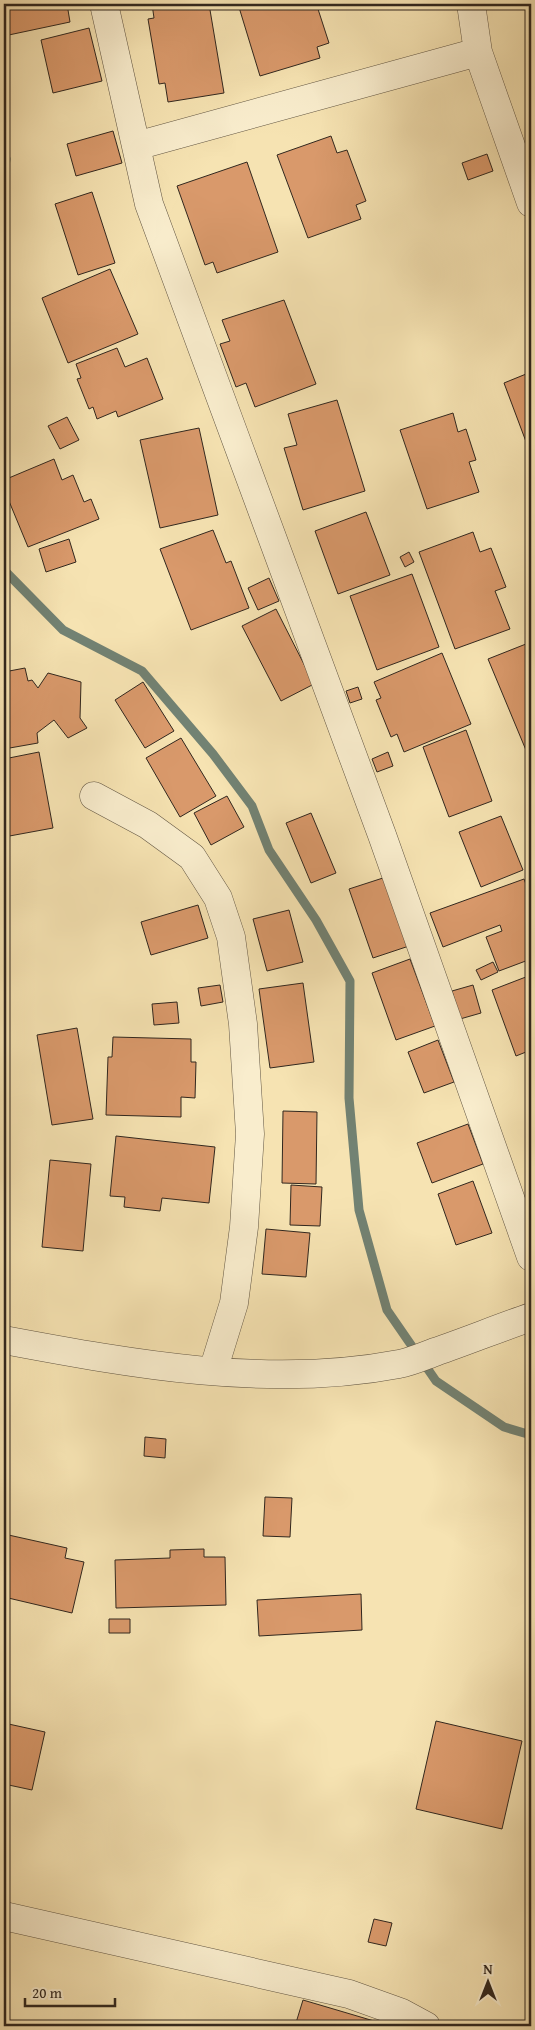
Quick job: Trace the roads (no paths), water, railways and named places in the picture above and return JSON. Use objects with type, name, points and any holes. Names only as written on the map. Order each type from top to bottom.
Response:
[{"type":"street","points":[[104,4],[149,204],[382,835],[531,1257]]},
{"type":"street","points":[[470,4],[478,52],[531,203]]},
{"type":"street","points":[[136,146],[478,52]]},
{"type":"street","points":[[94,796],[148,825],[192,857],[218,898],[231,936],[243,1024],[250,1134],[244,1227],[234,1303],[213,1371]]},
{"type":"street","points":[[4,1340],[133,1362],[213,1371],[259,1374],[328,1373],[401,1364],[531,1317]]},
{"type":"street","points":[[4,1916],[349,1994],[402,2013],[426,2026]]},
{"type":"waterway","points":[[4,153],[6,159],[4,173]]},
{"type":"waterway","points":[[4,570],[63,630],[142,671],[213,754],[252,806],[269,850],[316,920],[350,981],[349,1098],[359,1210],[387,1310],[436,1381],[504,1427],[531,1435]]}]
